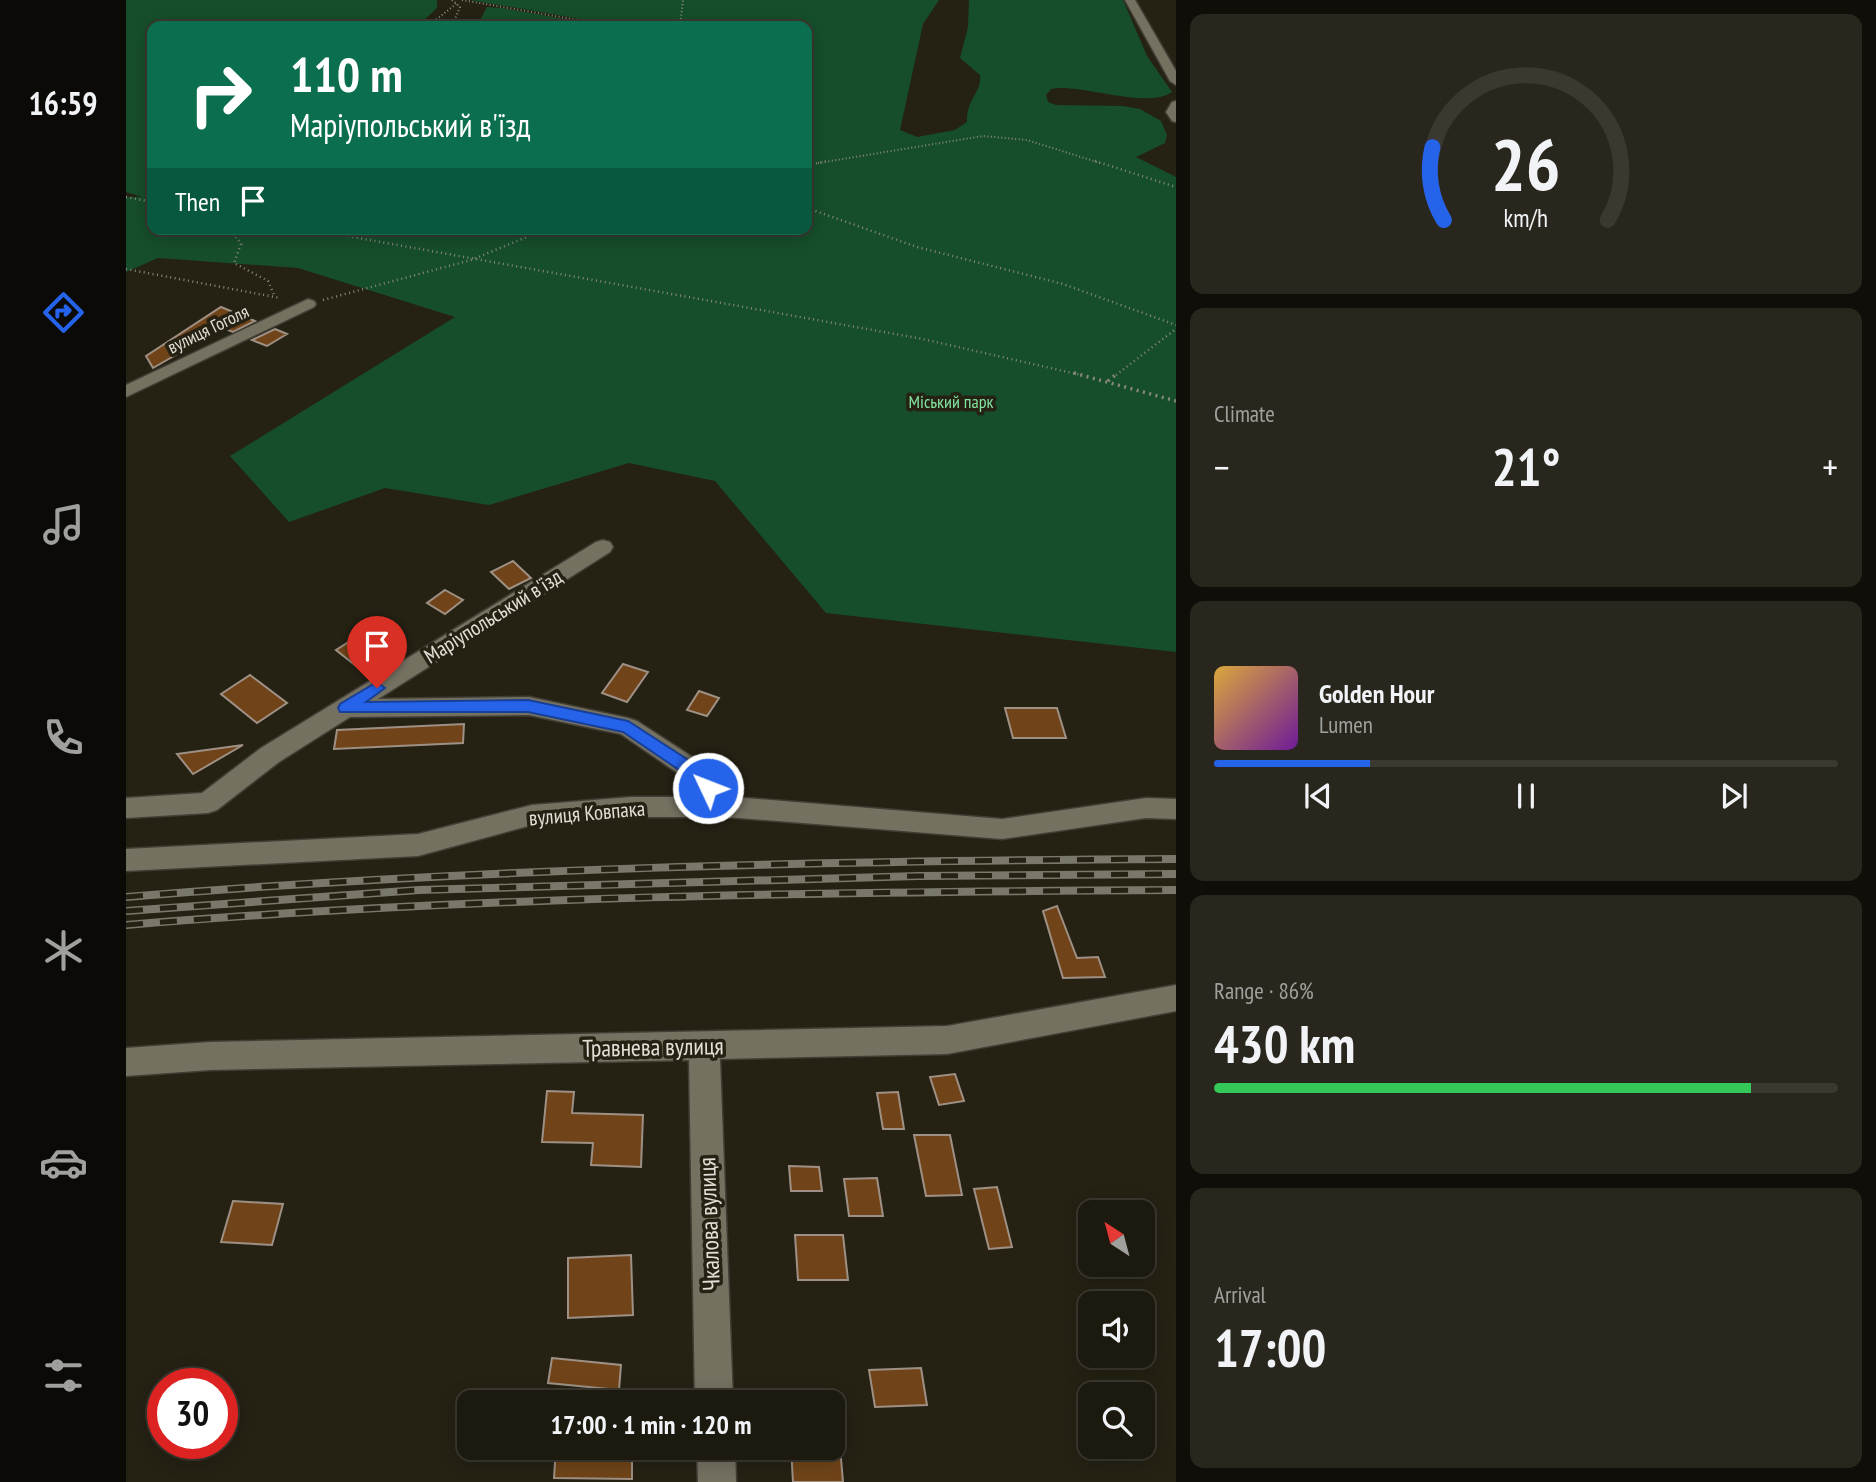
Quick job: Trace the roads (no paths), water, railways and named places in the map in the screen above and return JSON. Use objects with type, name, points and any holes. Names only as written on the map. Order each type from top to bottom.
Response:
[{"type":"street","points":[[1130,0],[1176,81]]},
{"type":"street","points":[[1176,105],[1172,112],[1176,118]]},
{"type":"street","name":"вулиця Гоголя","points":[[126,392],[308,304]]},
{"type":"street","name":"Маріупольський в'їзд","points":[[126,808],[208,803],[270,755],[603,547]]},
{"type":"street","points":[[345,708],[528,706],[628,727],[691,769],[726,807]]},
{"type":"street","name":"вулиця Ковпака","points":[[126,860],[418,845],[532,815],[631,807],[726,807],[1002,829],[1146,808],[1176,809]]},
{"type":"street","name":"Травнева вулиця","points":[[126,1062],[210,1056],[947,1040],[1176,998]]},
{"type":"street","name":"Чкалова вулиця","points":[[704,1045],[715,1390]]},
{"type":"street","points":[[716,1460],[717,1482]]},
{"type":"railway","points":[[126,897],[388,879],[651,868],[1176,859]]},
{"type":"railway","points":[[126,911],[419,890],[918,876],[1176,874]]},
{"type":"railway","points":[[126,925],[388,908],[651,897],[1176,890]]},
{"type":"park label","name":"Міський парк","points":[[951,401]]}]
